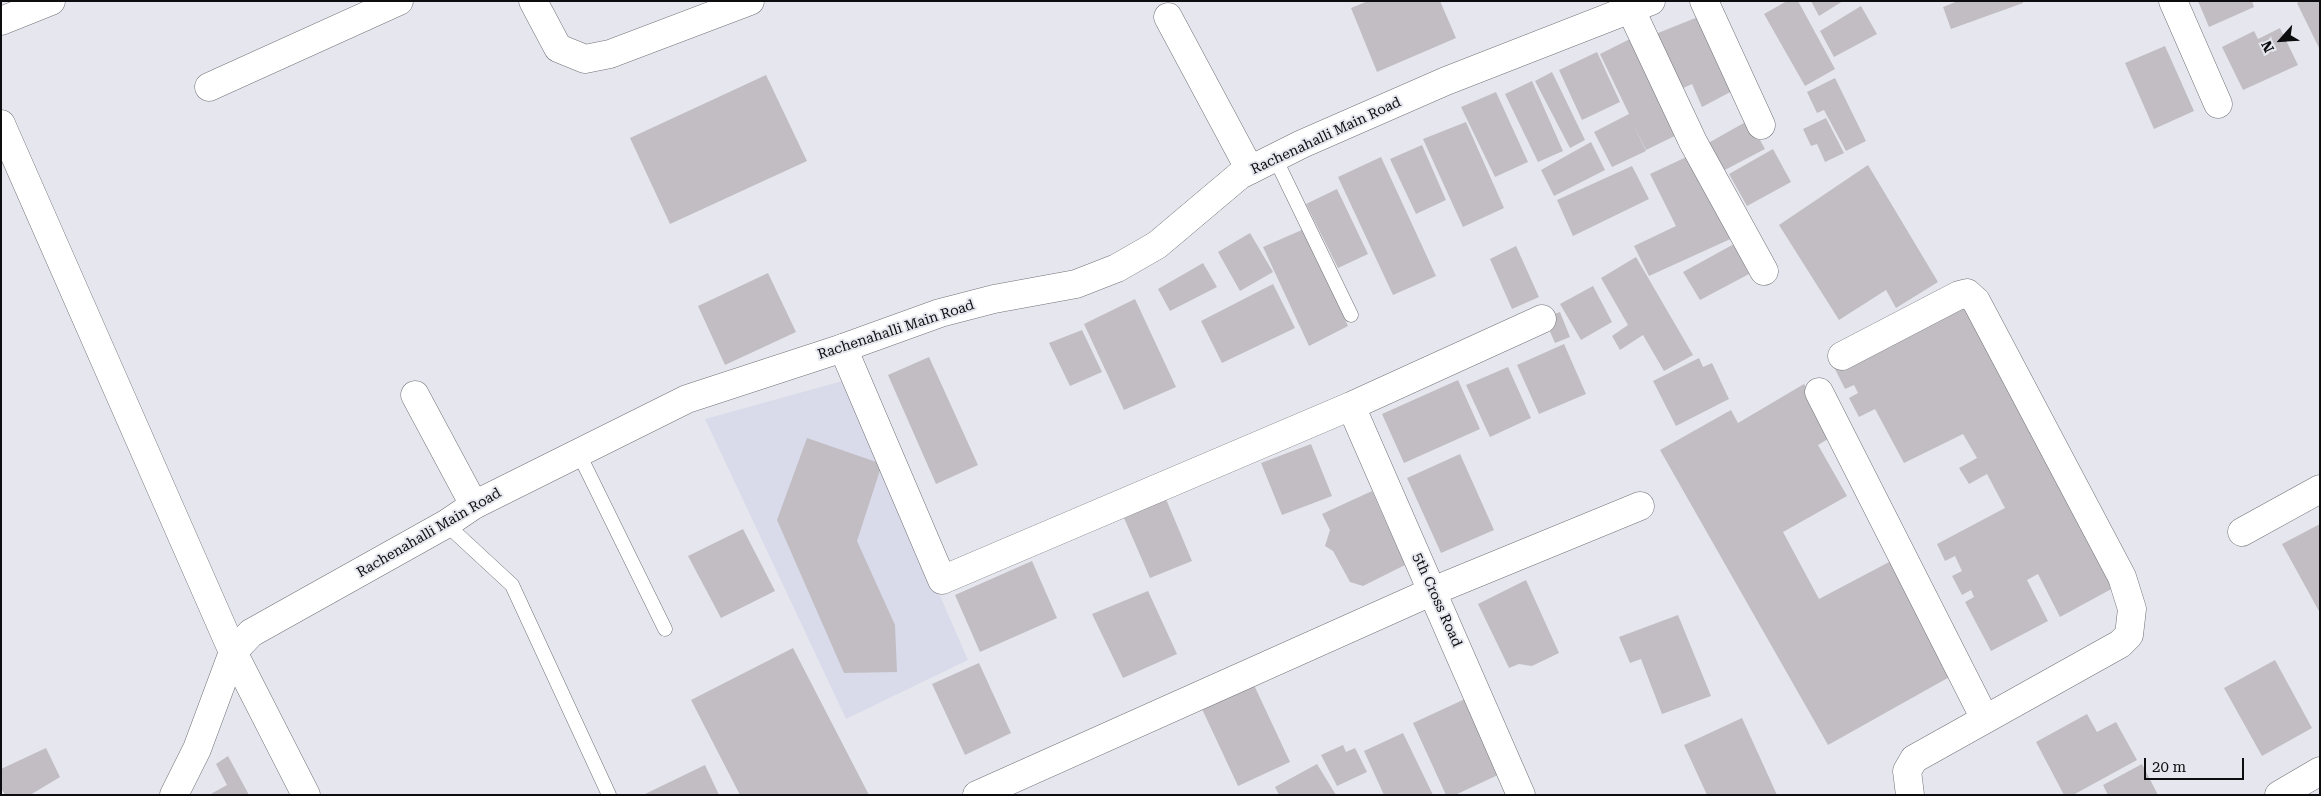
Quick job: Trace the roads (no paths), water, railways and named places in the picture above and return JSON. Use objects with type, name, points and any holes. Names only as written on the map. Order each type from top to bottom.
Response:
[{"type":"street","points":[[1,22],[51,1]]},
{"type":"street","points":[[209,87],[399,1]]},
{"type":"street","points":[[533,1],[558,48],[585,59],[610,54],[750,1]]},
{"type":"street","points":[[1704,1],[1762,125]]},
{"type":"street","points":[[2173,1],[2218,104]]},
{"type":"street","points":[[1640,5],[1693,142],[1764,271]]},
{"type":"street","name":"Rachenahalli Main Road","points":[[233,652],[251,633],[446,524],[474,504],[687,399],[843,348],[940,313],[994,299],[1076,284],[1117,268],[1157,245],[1240,175],[1446,82],[1640,5]]},
{"type":"street","points":[[1168,17],[1250,170]]},
{"type":"street","points":[[1,124],[233,652],[306,795]]},
{"type":"street","points":[[1842,356],[1959,295],[1967,293],[1976,300],[2122,577],[2132,609],[2130,635],[2120,644],[1914,758],[1907,771],[1910,795]]},
{"type":"street","points":[[843,348],[942,580],[1350,406],[1542,319]]},
{"type":"street","points":[[1819,392],[1985,719]]},
{"type":"street","points":[[415,396],[474,504]]},
{"type":"street","name":"5th Cross Road","points":[[1350,406],[1433,591],[1521,795]]},
{"type":"street","points":[[2242,532],[2320,488]]},
{"type":"street","points":[[977,795],[1433,591],[1640,506]]},
{"type":"street","points":[[174,795],[196,749],[233,652]]},
{"type":"street","points":[[2279,795],[2320,771]]},
{"type":"lane","points":[[1275,158],[1351,315]]},
{"type":"lane","points":[[578,452],[665,629]]},
{"type":"lane","points":[[446,524],[512,585],[608,795]]}]
